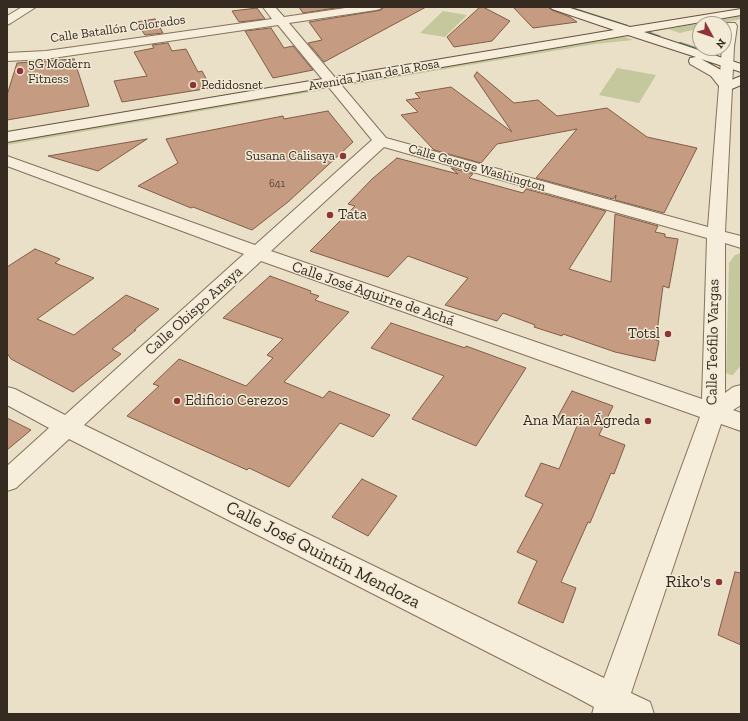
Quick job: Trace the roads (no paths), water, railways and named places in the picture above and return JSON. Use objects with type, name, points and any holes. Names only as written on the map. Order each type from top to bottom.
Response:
[{"type":"street","points":[[7,21],[30,7]]},
{"type":"street","points":[[269,7],[381,141]]},
{"type":"street","name":"Calle Batallón Colorados","points":[[7,57],[46,54],[376,7]]},
{"type":"street","points":[[556,7],[656,40],[728,59],[741,58]]},
{"type":"street","points":[[581,7],[692,42]]},
{"type":"street","name":"Avenida Juan de la Rosa","points":[[7,148],[741,12]]},
{"type":"street","name":"Avenida Juan de la Rosa","points":[[7,137],[598,47],[680,37]]},
{"type":"street","points":[[598,47],[616,46]]},
{"type":"street","points":[[642,48],[669,52],[696,61],[734,84]]},
{"type":"street","points":[[723,56],[741,68]]},
{"type":"street","name":"Calle Teófilo Vargas","points":[[619,709],[713,412],[716,235],[734,84],[728,56]]},
{"type":"street","name":"Calle George Washington","points":[[381,141],[741,242]]},
{"type":"street","name":"Calle Obispo Anaya","points":[[7,481],[381,141]]},
{"type":"street","name":"Calle José Aguirre de Achá","points":[[7,161],[258,254],[741,422]]},
{"type":"street","points":[[713,412],[741,393]]},
{"type":"street","name":"Calle José Quintín Mendoza","points":[[7,395],[619,709]]},
{"type":"waterway","points":[[568,7],[626,25]]},
{"type":"waterway","points":[[647,32],[659,36]]},
{"type":"waterway","points":[[680,43],[692,47]]},
{"type":"place","name":"5G Modern Fitness","points":[[20,71]]},
{"type":"place","name":"Pedidosnet","points":[[193,85]]},
{"type":"place","name":"Susana Calisaya","points":[[343,156]]},
{"type":"place","name":"Tata","points":[[330,215]]},
{"type":"place","name":"Totsl","points":[[668,334]]},
{"type":"place","name":"Edificio Cerezos","points":[[177,401]]},
{"type":"place","name":"Ana María Ágreda","points":[[648,421]]},
{"type":"place","name":"Riko's","points":[[719,582]]}]
